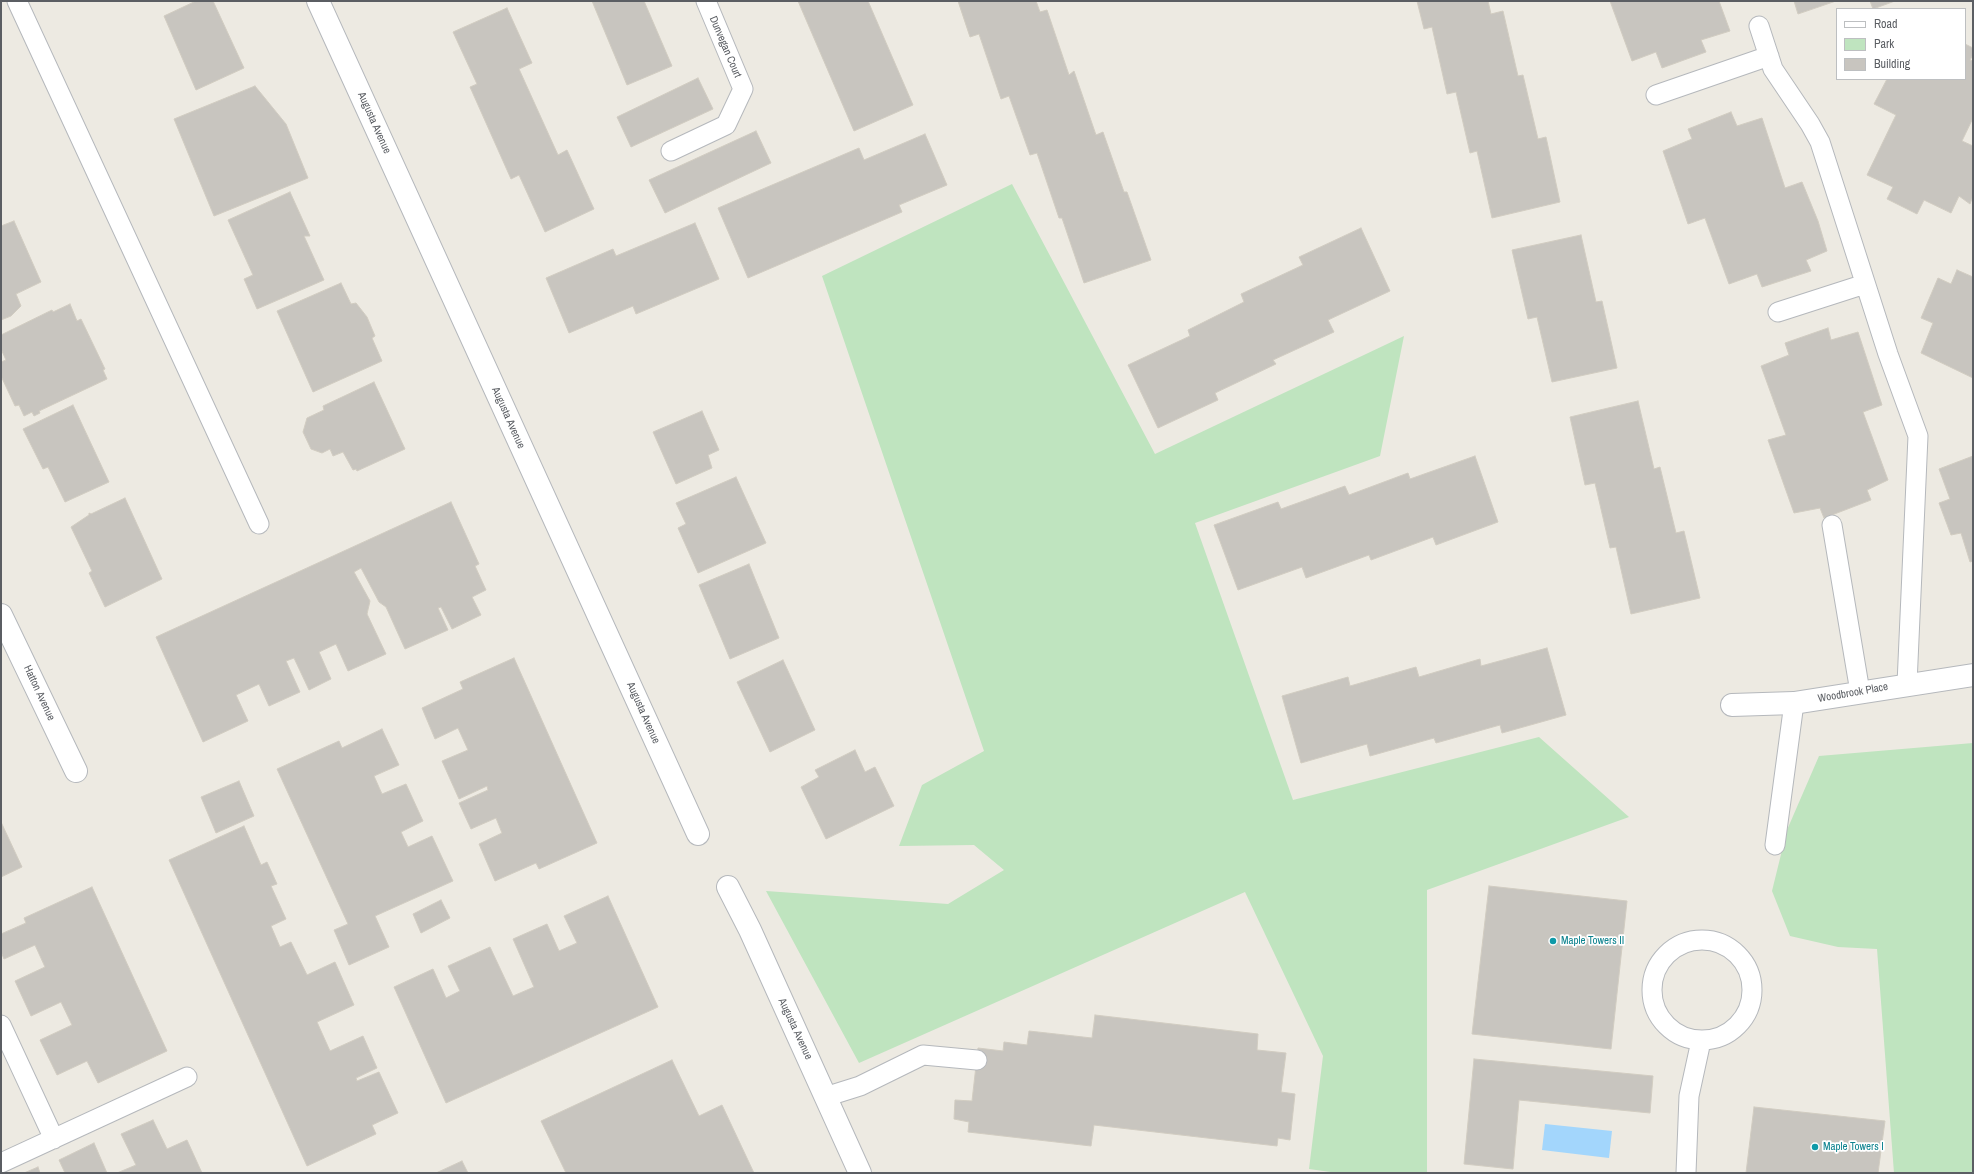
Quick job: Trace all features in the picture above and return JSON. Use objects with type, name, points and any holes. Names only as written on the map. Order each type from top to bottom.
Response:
[{"type":"street","name":"Augusta Avenue","points":[[318,1],[698,834]]},
{"type":"street","name":"Hatton Avenue","points":[[1,615],[76,771]]},
{"type":"street","name":"Woodbrook Place","points":[[1732,705],[1794,703],[1907,684],[1973,675]]},
{"type":"street","name":"Augusta Avenue","points":[[728,887],[753,937],[860,1173]]},
{"type":"lane","points":[[17,1],[259,524]]},
{"type":"lane","name":"Dunvegan Court","points":[[671,151],[726,125],[743,89],[706,1]]},
{"type":"lane","points":[[1759,26],[1773,69],[1810,124],[1820,142],[1888,354],[1918,436],[1907,684]]},
{"type":"lane","points":[[1656,95],[1769,56]]},
{"type":"lane","points":[[1778,312],[1865,284]]},
{"type":"lane","points":[[1832,525],[1860,692]]},
{"type":"lane","points":[[1775,845],[1794,703]]},
{"type":"lane","points":[[1704,940],[1719,943],[1733,950],[1744,962],[1751,977],[1753,992],[1750,1008],[1742,1022],[1731,1032],[1716,1039],[1701,1042],[1685,1038],[1671,1031],[1660,1019],[1653,1005],[1651,989],[1654,974],[1659,964],[1673,948],[1688,942],[1704,940]]},
{"type":"lane","points":[[1,1026],[54,1139]]},
{"type":"lane","points":[[1686,1173],[1689,1096],[1701,1042]]},
{"type":"lane","points":[[826,1096],[860,1086],[923,1056],[977,1060]]},
{"type":"lane","points":[[1,1164],[187,1077]]},
{"type":"green space","points":[[1012,184],[1155,454],[1404,336],[1380,456],[1195,523],[1293,800],[1539,737],[1629,817],[1427,890],[1427,1173],[1338,1173],[1309,1169],[1323,1056],[1245,892],[859,1063],[766,891],[948,904],[1004,870],[974,845],[899,846],[922,785],[984,751],[822,276]]},
{"type":"green space","points":[[1973,743],[1973,1173],[1894,1173],[1877,949],[1838,947],[1790,936],[1772,891],[1787,830],[1819,756]]},
{"type":"water","points":[[1545,1124],[1612,1131],[1609,1158],[1542,1150]]},
{"type":"building","points":[[196,1],[213,1],[244,68],[196,90],[164,16]]},
{"type":"building","points":[[592,1],[644,1],[672,66],[627,85]]},
{"type":"building","points":[[798,1],[868,1],[913,105],[854,131]]},
{"type":"building","points":[[958,1],[1036,1],[1040,12],[1047,10],[1069,75],[1074,71],[1096,135],[1103,132],[1124,192],[1127,192],[1151,260],[1084,283],[1062,218],[1059,218],[1037,153],[1030,155],[1009,96],[1001,99],[979,34],[970,37]]},
{"type":"building","points":[[1417,1],[1488,1],[1491,14],[1503,11],[1518,76],[1523,75],[1538,139],[1546,137],[1560,202],[1492,218],[1477,151],[1470,153],[1456,92],[1447,94],[1432,27],[1424,29]]},
{"type":"building","points":[[1610,1],[1719,1],[1730,31],[1701,40],[1706,52],[1662,68],[1656,52],[1632,61]]},
{"type":"building","points":[[1794,1],[1836,1],[1798,14]]},
{"type":"building","points":[[1870,1],[1895,1],[1876,8],[1873,8]]},
{"type":"building","points":[[507,8],[532,63],[519,69],[558,155],[567,150],[594,209],[545,232],[519,175],[511,179],[470,87],[477,84],[453,32]]},
{"type":"building","points":[[1966,44],[1973,48],[1973,55],[1970,60],[1973,61],[1973,118],[1962,141],[1973,146],[1973,196],[1970,204],[1959,196],[1951,213],[1924,200],[1917,214],[1887,199],[1893,187],[1867,175],[1896,115],[1874,104],[1886,80],[1966,80]]},
{"type":"building","points":[[698,78],[713,109],[631,147],[617,117]]},
{"type":"building","points":[[255,86],[286,124],[308,178],[214,216],[174,119]]},
{"type":"building","points":[[1731,112],[1737,126],[1762,118],[1785,188],[1802,182],[1818,221],[1827,251],[1806,260],[1811,271],[1762,287],[1757,274],[1729,284],[1705,218],[1688,224],[1663,151],[1692,139],[1688,129]]},
{"type":"building","points":[[756,131],[771,163],[665,213],[649,180]]},
{"type":"building","points":[[925,134],[947,185],[899,205],[902,212],[748,278],[718,208],[859,148],[864,160]]},
{"type":"building","points":[[290,192],[310,236],[304,236],[324,280],[257,309],[244,279],[253,275],[228,220]]},
{"type":"building","points":[[14,221],[41,282],[16,294],[21,306],[11,316],[1,320],[1,226]]},
{"type":"building","points":[[695,223],[719,279],[636,314],[633,306],[569,333],[546,278],[613,249],[616,256]]},
{"type":"building","points":[[1361,228],[1390,291],[1328,320],[1334,332],[1273,360],[1276,364],[1215,393],[1218,400],[1158,428],[1128,365],[1190,336],[1188,330],[1244,302],[1241,294],[1303,265],[1299,257]]},
{"type":"building","points":[[1581,235],[1596,302],[1602,301],[1617,368],[1552,382],[1537,317],[1528,319],[1512,250]]},
{"type":"building","points":[[1957,270],[1973,277],[1973,378],[1921,353],[1933,323],[1921,318],[1938,278],[1951,284]]},
{"type":"building","points":[[341,283],[351,304],[356,303],[367,317],[375,336],[372,338],[382,361],[313,392],[277,311]]},
{"type":"building","points":[[70,304],[77,321],[81,319],[105,369],[103,370],[107,379],[39,411],[40,413],[34,416],[32,412],[24,416],[19,405],[15,406],[1,376],[1,362],[6,360],[1,349],[1,335],[52,310],[53,312]]},
{"type":"building","points":[[1828,328],[1831,340],[1858,332],[1882,405],[1863,412],[1888,480],[1867,490],[1871,500],[1824,518],[1820,508],[1794,513],[1768,440],[1786,435],[1761,366],[1789,355],[1785,343]]},
{"type":"building","points":[[374,382],[405,449],[357,471],[356,469],[353,470],[343,452],[333,456],[330,449],[322,453],[311,449],[303,432],[307,418],[324,410],[323,406]]},
{"type":"building","points":[[1638,401],[1654,469],[1660,467],[1676,533],[1684,531],[1700,598],[1631,614],[1616,547],[1610,548],[1595,483],[1585,485],[1570,417]]},
{"type":"building","points":[[73,405],[109,482],[65,502],[48,467],[43,469],[23,429]]},
{"type":"building","points":[[702,411],[719,450],[708,455],[712,468],[676,484],[653,432]]},
{"type":"building","points":[[1475,456],[1498,522],[1436,545],[1433,537],[1371,560],[1369,555],[1306,578],[1302,567],[1238,590],[1214,525],[1278,502],[1281,509],[1345,486],[1349,495],[1408,473],[1410,479]]},
{"type":"building","points":[[1973,456],[1973,561],[1970,562],[1961,533],[1951,535],[1939,503],[1950,499],[1939,469]]},
{"type":"building","points":[[736,477],[766,543],[698,573],[678,528],[686,524],[676,503]]},
{"type":"building","points":[[125,498],[162,579],[105,607],[89,573],[92,571],[71,527],[89,515],[89,513],[91,514]]},
{"type":"building","points":[[451,502],[479,564],[475,566],[486,590],[472,597],[481,615],[452,629],[441,607],[438,608],[448,630],[405,649],[386,607],[379,602],[361,568],[354,572],[370,601],[367,614],[386,654],[348,671],[336,644],[319,652],[331,679],[309,690],[294,658],[286,661],[300,692],[269,706],[259,684],[236,695],[248,721],[203,742],[156,637]]},
{"type":"building","points":[[749,564],[779,638],[730,659],[699,585]]},
{"type":"building","points":[[1547,648],[1566,715],[1502,733],[1500,725],[1436,743],[1434,738],[1370,756],[1367,744],[1301,763],[1282,696],[1348,677],[1350,686],[1416,667],[1419,677],[1480,659],[1481,666]]},
{"type":"building","points":[[514,658],[597,843],[539,869],[536,863],[495,881],[479,844],[502,833],[496,818],[471,829],[459,803],[488,790],[487,786],[459,799],[442,761],[468,750],[458,728],[435,739],[422,708],[463,689],[460,682]]},
{"type":"building","points":[[783,660],[815,730],[770,752],[737,682]]},
{"type":"building","points":[[382,729],[399,765],[374,776],[382,794],[406,784],[423,821],[401,832],[408,847],[432,836],[453,881],[375,916],[389,947],[349,965],[334,930],[348,924],[277,769],[339,741],[342,748]]},
{"type":"building","points":[[855,750],[865,772],[875,767],[894,806],[826,839],[801,787],[819,777],[815,770]]},
{"type":"building","points":[[239,781],[254,816],[216,833],[201,797]]},
{"type":"building","points":[[1,822],[22,867],[1,877]]},
{"type":"building","points":[[244,826],[261,865],[267,862],[277,884],[271,886],[286,919],[271,926],[280,947],[291,942],[307,975],[335,962],[354,1005],[317,1022],[330,1051],[363,1036],[377,1068],[356,1078],[357,1081],[379,1072],[398,1113],[372,1125],[376,1134],[307,1166],[169,860]]},
{"type":"building","name":"Maple Towers II","points":[[1489,886],[1627,901],[1611,1049],[1472,1034]]},
{"type":"building","points":[[92,887],[167,1051],[98,1083],[87,1061],[57,1075],[40,1040],[72,1025],[61,1002],[31,1016],[15,981],[45,967],[35,945],[4,959],[1,952],[1,934],[26,923],[24,918]]},
{"type":"building","points":[[608,896],[658,1007],[446,1103],[394,987],[433,969],[446,998],[460,991],[448,966],[490,947],[513,996],[534,987],[513,939],[547,924],[559,951],[577,943],[564,916]]},
{"type":"building","points":[[441,900],[450,918],[421,933],[413,914]]},
{"type":"building","points":[[1095,1015],[1258,1034],[1257,1050],[1286,1053],[1281,1092],[1295,1094],[1290,1140],[1278,1138],[1277,1146],[1094,1125],[1091,1146],[968,1132],[969,1122],[954,1119],[955,1100],[972,1101],[978,1048],[1003,1051],[1004,1042],[1027,1045],[1029,1031],[1092,1038]]},
{"type":"building","points":[[1474,1059],[1653,1076],[1650,1113],[1519,1100],[1513,1169],[1464,1164]]},
{"type":"building","points":[[672,1060],[699,1116],[722,1105],[754,1173],[566,1173],[541,1121]]},
{"type":"building","name":"Maple Towers I","points":[[1754,1107],[1885,1121],[1878,1173],[1746,1173]]},
{"type":"building","points":[[153,1120],[167,1149],[187,1140],[202,1173],[117,1173],[136,1165],[121,1134]]},
{"type":"building","points":[[94,1143],[107,1173],[65,1173],[59,1160]]},
{"type":"building","points":[[462,1161],[468,1173],[436,1173]]},
{"type":"building","points":[[38,1167],[40,1173],[24,1173]]},
{"type":"place","name":"Maple Towers II","points":[[1553,941]]},
{"type":"place","name":"Maple Towers I","points":[[1815,1147]]}]
